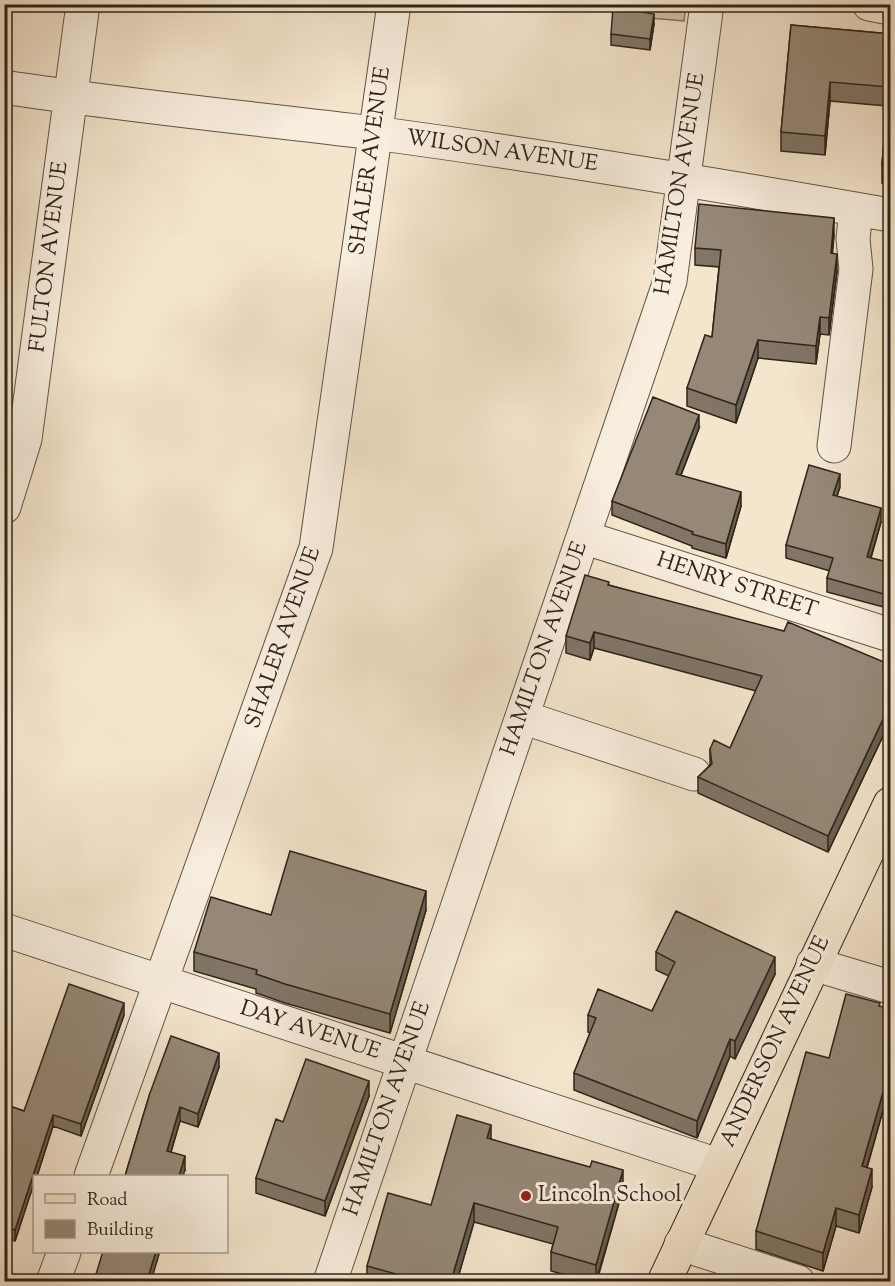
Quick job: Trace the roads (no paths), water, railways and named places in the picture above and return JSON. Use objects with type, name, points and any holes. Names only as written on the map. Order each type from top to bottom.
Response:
[{"type":"main road","name":"ANDERSON AVENUE","points":[[664,1281],[813,964],[889,810]]},
{"type":"street","name":"FULTON AVENUE","points":[[4,507],[25,439],[83,4]]},
{"type":"street","name":"SHALER AVENUE","points":[[91,1175],[316,548],[394,4]]},
{"type":"street","name":"HAMILTON AVENUE","points":[[330,1281],[670,281],[707,4]]},
{"type":"street","points":[[869,4],[891,8]]},
{"type":"street","name":"WILSON AVENUE","points":[[4,87],[375,134],[684,178],[891,215]]},
{"type":"street","points":[[834,446],[856,269],[853,238],[856,209]]},
{"type":"street","name":"HENRY STREET","points":[[583,537],[891,635]]},
{"type":"street","points":[[522,717],[694,774]]},
{"type":"street","name":"DAY AVENUE","points":[[4,930],[718,1166]]},
{"type":"street","points":[[813,964],[891,987]]},
{"type":"street","points":[[681,1244],[798,1281]]},
{"type":"street","points":[[53,1281],[63,1253]]},
{"type":"place","name":"Lincoln School","points":[[526,1196]]}]
